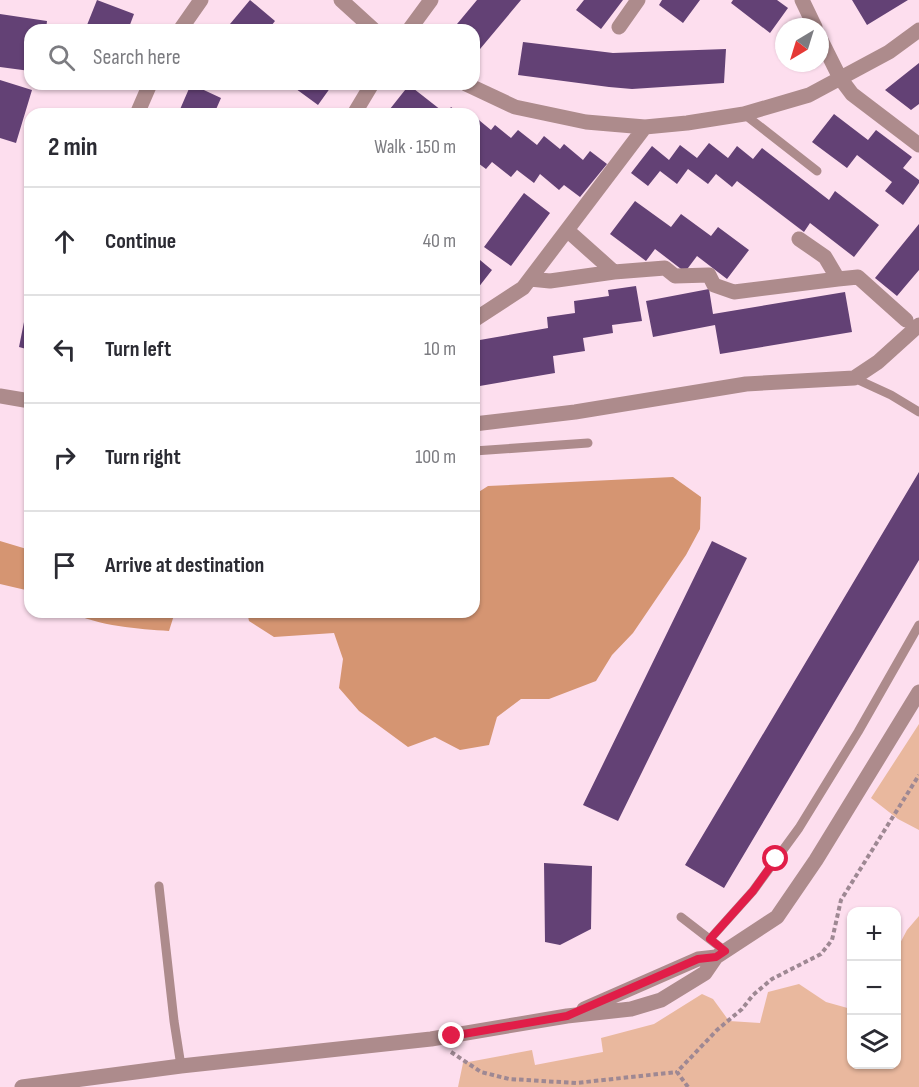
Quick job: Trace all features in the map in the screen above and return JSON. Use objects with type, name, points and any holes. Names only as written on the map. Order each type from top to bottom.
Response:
[{"type":"street","points":[[184,24],[201,0]]},
{"type":"street","points":[[341,0],[367,24]]},
{"type":"street","points":[[413,24],[431,0]]},
{"type":"street","points":[[619,27],[638,0]]},
{"type":"street","points":[[802,0],[810,18]]},
{"type":"street","points":[[479,90],[515,107],[586,122],[645,127],[744,114],[809,95],[889,52],[919,30]]},
{"type":"street","points":[[829,56],[840,78],[852,94],[919,145]]},
{"type":"street","points":[[139,108],[147,90]]},
{"type":"street","points":[[358,108],[368,90]]},
{"type":"street","points":[[480,316],[524,288],[645,127]]},
{"type":"street","points":[[567,230],[614,272]]},
{"type":"street","points":[[799,239],[825,257],[838,279]]},
{"type":"street","points":[[480,423],[576,412],[747,384],[854,378],[878,362],[912,323],[858,277],[734,292],[714,285],[709,274],[675,276],[665,268],[550,281],[530,279]]},
{"type":"street","points":[[0,396],[24,400]]},
{"type":"street","points":[[22,1087],[181,1066],[431,1039],[567,1016],[631,1009],[661,1000],[705,973],[720,954],[777,917],[816,860],[919,692]]},
{"type":"street","points":[[567,1016],[698,959],[720,954]]},
{"type":"lane","points":[[744,114],[817,171]]},
{"type":"lane","points":[[854,378],[891,395],[919,412]]},
{"type":"lane","points":[[480,451],[588,443]]},
{"type":"lane","points":[[710,939],[753,891],[799,828],[919,626]]},
{"type":"lane","points":[[159,886],[181,1066]]},
{"type":"lane","points":[[681,917],[710,939],[720,954]]},
{"type":"path","points":[[431,1039],[481,1072],[509,1079],[576,1083],[677,1071],[717,1029],[742,1009],[753,994],[772,980],[821,954],[832,940],[842,900],[919,774]]},
{"type":"path","points":[[677,1071],[688,1087]]},
{"type":"path","points":[[576,1083],[581,1087]]},
{"type":"shaded area","points":[[673,477],[701,497],[700,529],[686,555],[633,633],[612,655],[596,681],[549,699],[521,699],[497,717],[489,745],[460,750],[435,737],[408,747],[359,711],[339,688],[343,659],[334,633],[274,637],[249,621],[248,618],[480,618],[480,491],[488,486]]},
{"type":"shaded area","points":[[0,541],[24,548],[24,590],[0,584]]},
{"type":"shaded area","points":[[84,618],[173,618],[169,631],[132,628]]},
{"type":"shaded area","points":[[919,724],[919,830],[898,819],[871,798]]},
{"type":"shaded area","points":[[919,916],[919,1087],[458,1087],[463,1063],[532,1050],[535,1065],[603,1052],[601,1038],[654,1024],[702,994],[713,999],[729,1021],[760,1023],[768,992],[799,984],[826,1002],[847,1008],[847,1069],[901,1069],[901,941]]},
{"type":"building","points":[[97,0],[134,14],[130,24],[87,24]]},
{"type":"building","points":[[250,0],[275,21],[273,24],[230,24]]},
{"type":"building","points":[[477,0],[521,0],[480,49],[480,24],[457,24]]},
{"type":"building","points":[[584,0],[623,0],[601,29],[576,10]]},
{"type":"building","points":[[662,0],[700,0],[683,23],[659,5]]},
{"type":"building","points":[[733,0],[777,0],[788,8],[781,18],[775,18],[775,26],[770,33],[731,3]]},
{"type":"building","points":[[852,0],[908,0],[867,25]]},
{"type":"building","points":[[0,14],[47,21],[47,24],[24,24],[24,70],[0,67]]},
{"type":"building","points":[[523,42],[613,53],[726,49],[724,83],[632,89],[518,75]]},
{"type":"building","points":[[919,63],[919,104],[911,110],[885,90]]},
{"type":"building","points":[[0,80],[24,88],[24,90],[32,90],[27,108],[24,108],[24,116],[16,143],[0,138]]},
{"type":"building","points":[[188,90],[204,90],[221,98],[217,108],[181,108]]},
{"type":"building","points":[[297,90],[329,90],[318,105]]},
{"type":"building","points":[[405,90],[415,90],[438,108],[391,108]]},
{"type":"building","points":[[834,114],[868,140],[876,130],[912,157],[903,168],[919,180],[919,183],[903,205],[885,191],[892,182],[857,155],[847,168],[812,142]]},
{"type":"building","points":[[480,121],[491,130],[495,125],[511,138],[518,130],[537,145],[544,136],[560,149],[564,144],[583,160],[590,151],[607,164],[580,197],[564,185],[559,190],[540,174],[534,183],[517,170],[511,177],[492,162],[486,169],[480,164]]},
{"type":"building","points":[[709,143],[728,158],[737,146],[753,159],[762,148],[829,200],[835,191],[879,225],[854,257],[810,223],[804,232],[737,181],[732,187],[716,174],[708,184],[688,169],[677,184],[660,171],[648,186],[631,173],[652,146],[669,160],[680,145],[697,158]]},
{"type":"building","points":[[524,193],[550,213],[511,266],[484,247]]},
{"type":"building","points":[[635,201],[671,227],[681,214],[711,236],[718,227],[749,250],[727,279],[697,256],[685,272],[655,249],[646,261],[610,234]]},
{"type":"building","points":[[919,224],[919,270],[897,296],[875,278]]},
{"type":"building","points":[[480,260],[492,270],[480,285]]},
{"type":"building","points":[[636,286],[642,321],[612,325],[613,333],[583,338],[585,351],[553,356],[555,373],[480,386],[480,340],[548,328],[547,317],[575,313],[574,301],[609,296],[608,290]]},
{"type":"building","points":[[709,289],[713,314],[845,292],[852,332],[720,354],[715,325],[653,337],[646,301]]},
{"type":"building","points":[[24,322],[24,348],[19,347]]},
{"type":"building","points":[[919,472],[919,560],[724,888],[685,865]]},
{"type":"building","points":[[712,541],[747,558],[618,821],[583,805]]},
{"type":"building","points":[[544,863],[592,866],[591,929],[560,945],[545,942]]},
{"type":"route","points":[[452,1036],[567,1016],[698,959],[716,957],[725,951],[710,939],[753,891],[776,859]]}]
